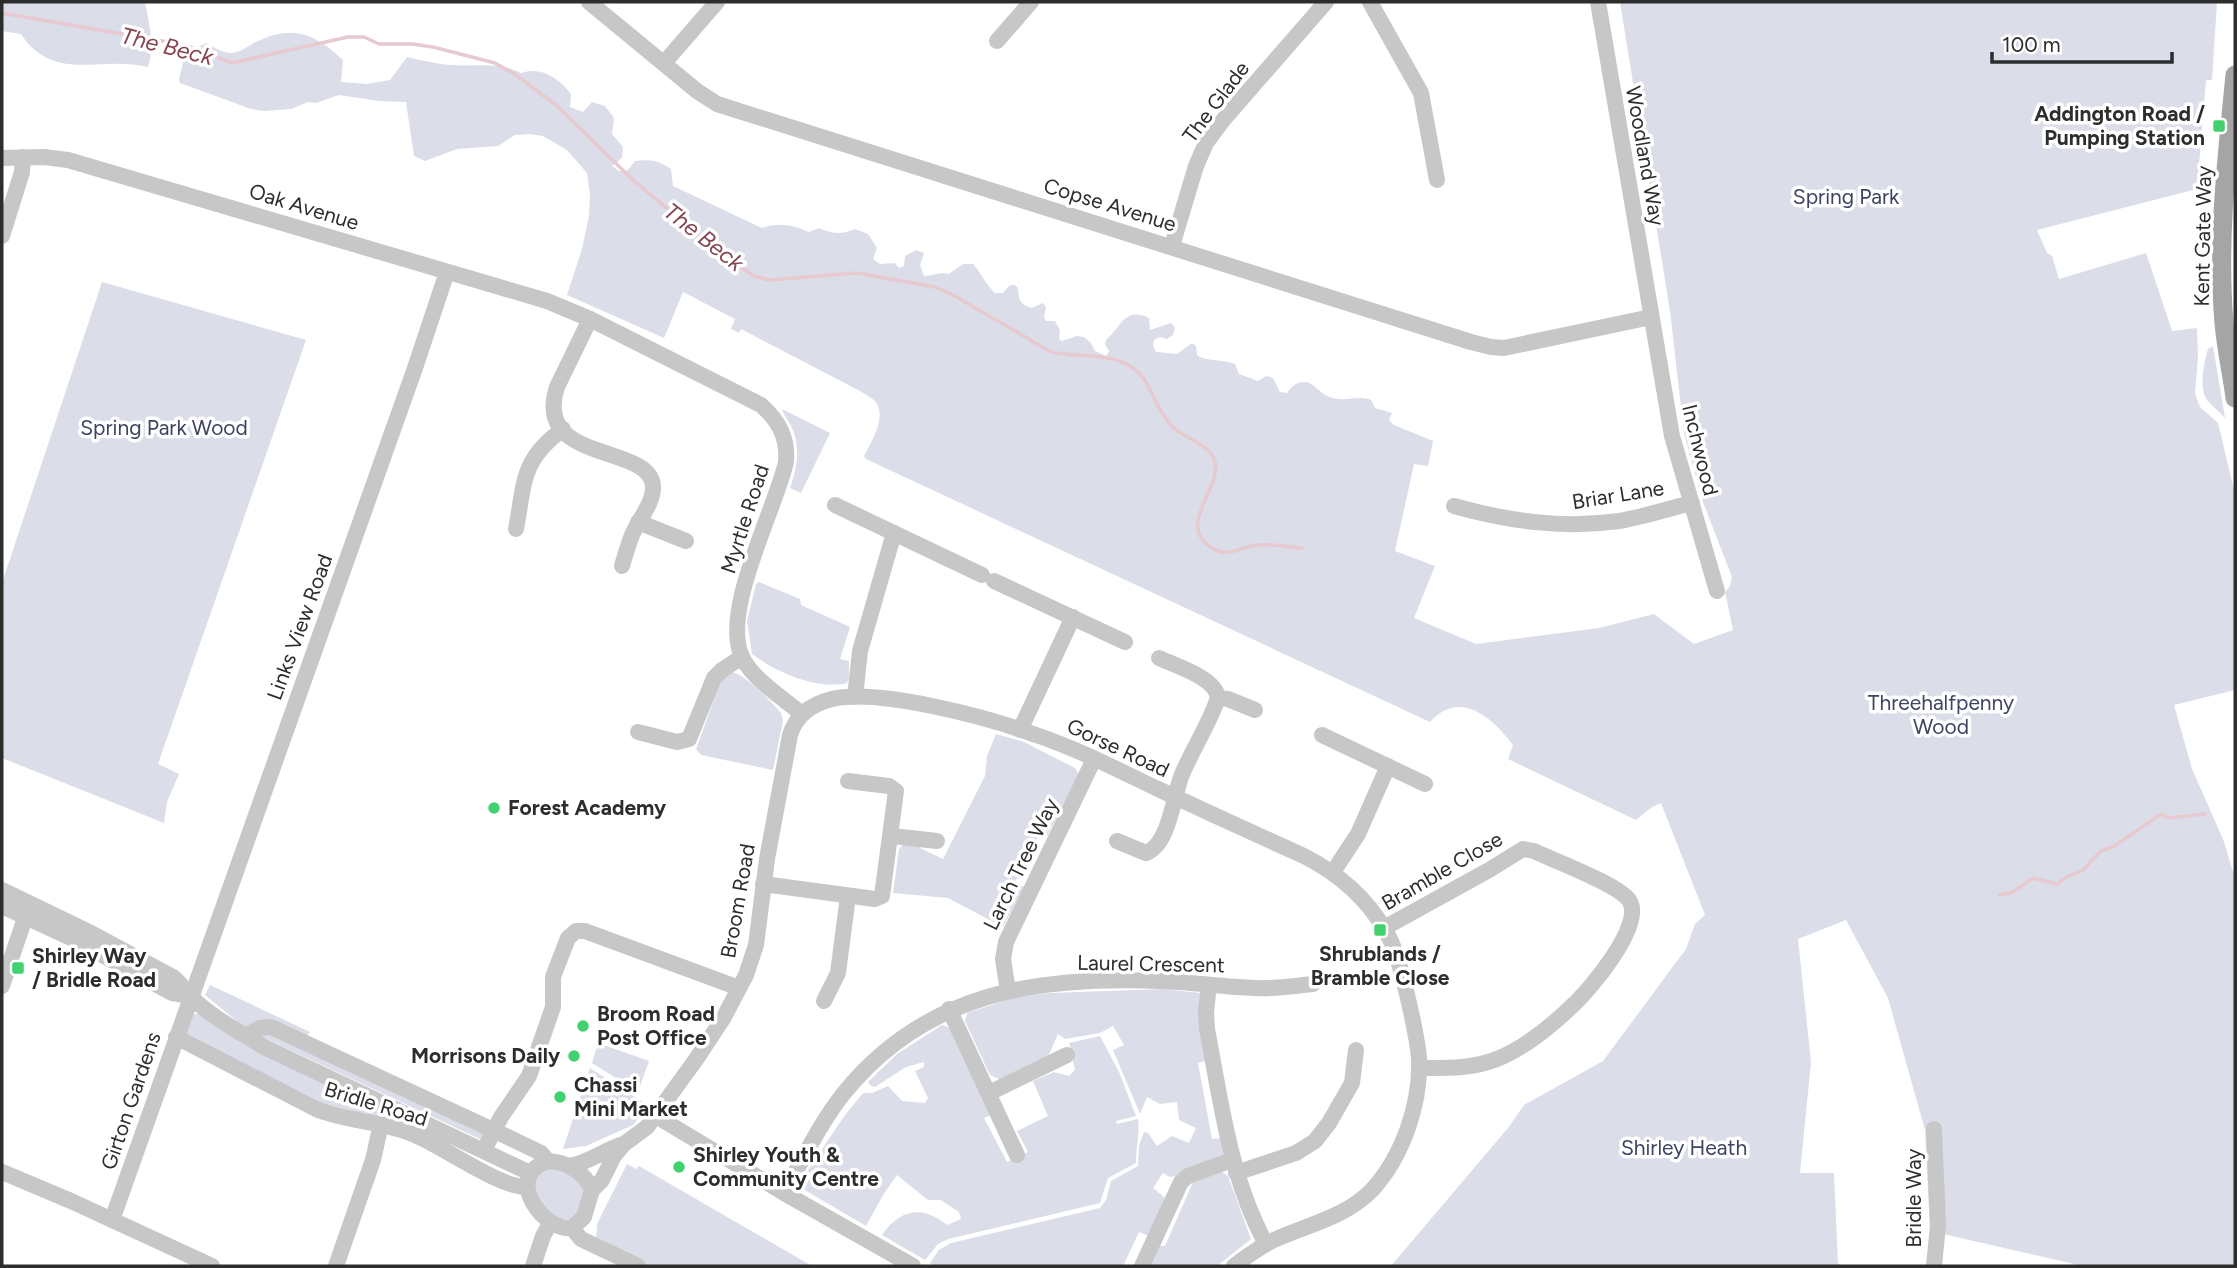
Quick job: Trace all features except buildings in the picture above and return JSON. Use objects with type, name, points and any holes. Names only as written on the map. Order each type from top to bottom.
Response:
[{"type":"main road","name":"Kent Gate Way","points":[[2235,75],[2224,188],[2223,257],[2224,323],[2235,398]]},
{"type":"street","name":"Copse Avenue","points":[[589,2],[703,95],[724,107],[1491,347],[1520,345],[1651,317]]},
{"type":"street","points":[[664,63],[717,2]]},
{"type":"street","points":[[997,41],[1031,2]]},
{"type":"street","name":"The Glade","points":[[1172,246],[1196,166],[1206,143],[1326,2]]},
{"type":"street","points":[[1370,2],[1421,94],[1438,180]]},
{"type":"street","name":"Woodland Way","points":[[1598,2],[1651,317]]},
{"type":"street","points":[[2,236],[22,172],[23,157]]},
{"type":"street","name":"Oak Avenue","points":[[2,158],[68,160],[547,301],[590,319],[756,402]]},
{"type":"street","name":"Links View Road","points":[[190,996],[384,456],[447,272]]},
{"type":"street","name":"Inchwood","points":[[1651,317],[1672,436],[1717,591]]},
{"type":"street","points":[[590,319],[554,396],[554,412],[564,429],[585,446],[636,464],[649,474],[653,484],[652,496],[638,522],[622,566]]},
{"type":"street","name":"Myrtle Road","points":[[742,657],[736,639],[738,613],[781,482],[786,453],[781,430],[771,415],[756,402]]},
{"type":"street","points":[[516,529],[525,479],[533,458],[547,442],[564,429]]},
{"type":"street","name":"Briar Lane","points":[[1462,514],[1534,523],[1584,524],[1634,518],[1692,503]]},
{"type":"street","points":[[835,505],[1125,642]]},
{"type":"street","points":[[638,522],[686,541]]},
{"type":"street","points":[[855,697],[860,651],[894,533]]},
{"type":"street","points":[[1020,730],[1073,617]]},
{"type":"street","points":[[638,732],[677,742],[689,739],[714,678],[742,657],[752,671],[802,714]]},
{"type":"street","points":[[1116,841],[1142,852],[1150,852],[1161,837],[1183,771],[1218,698],[1216,689],[1208,682],[1159,658]]},
{"type":"street","name":"Gorse Road","points":[[802,714],[824,701],[855,697],[922,705],[1020,730],[1094,759],[1304,856],[1333,872],[1356,892],[1384,928],[1396,953],[1404,982],[1419,1068],[1415,1101],[1407,1129],[1390,1166],[1374,1188],[1345,1210],[1266,1244],[1234,1266]]},
{"type":"street","points":[[1218,698],[1228,699],[1255,710]]},
{"type":"street","name":"Broom Road","points":[[569,1166],[578,1165],[610,1148],[625,1144],[640,1134],[656,1116],[714,1033],[739,988],[754,954],[763,884],[790,735],[802,714]]},
{"type":"street","points":[[1322,735],[1425,784]]},
{"type":"street","name":"Larch Tree Way","points":[[1008,991],[1003,959],[1006,942],[1094,759]]},
{"type":"street","points":[[1333,872],[1358,834],[1388,766]]},
{"type":"street","points":[[763,884],[875,900],[882,896],[897,794],[894,787],[848,781]]},
{"type":"street","points":[[892,836],[937,841]]},
{"type":"street","name":"Bramble Close","points":[[1384,928],[1523,849],[1534,851],[1614,888],[1628,899],[1632,908],[1633,914],[1627,933],[1595,981],[1570,1009],[1531,1040],[1499,1058],[1474,1066],[1419,1068]]},
{"type":"street","name":"Bridle Road","points":[[2,890],[27,910]]},
{"type":"street","points":[[824,1001],[838,973],[848,896]]},
{"type":"street","name":"Bridle Road","points":[[2,906],[27,910],[108,942],[173,977],[190,996],[246,1036],[292,1061],[484,1150],[529,1180]]},
{"type":"street","points":[[2,986],[27,910]]},
{"type":"street","points":[[484,1150],[493,1130],[529,1076],[554,1007],[555,969],[568,938],[576,931],[585,931],[739,988]]},
{"type":"street","name":"Laurel Crescent","points":[[784,1193],[825,1120],[853,1082],[898,1041],[949,1009],[1008,991],[1065,982],[1161,981],[1262,988],[1313,984]]},
{"type":"street","points":[[1209,985],[1207,1029],[1234,1167],[1254,1221],[1266,1244]]},
{"type":"street","name":"Girton Gardens","points":[[112,1220],[190,996]]},
{"type":"street","points":[[949,1009],[1017,1155]]},
{"type":"street","name":"Bridle Road","points":[[246,1036],[260,1028],[271,1027],[541,1153],[548,1161],[569,1166]]},
{"type":"street","name":"Bridle Road","points":[[176,1037],[316,1109],[336,1116],[381,1124],[421,1138],[512,1186],[529,1180]]},
{"type":"street","points":[[1142,1266],[1181,1182],[1188,1176],[1296,1153],[1315,1140],[1329,1123],[1353,1083],[1356,1050]]},
{"type":"street","points":[[989,1093],[1067,1055]]},
{"type":"street","points":[[656,1116],[913,1266]]},
{"type":"street","points":[[336,1266],[373,1160],[381,1124]]},
{"type":"street","name":"Bridle Way","points":[[1934,1129],[1938,1225],[1934,1266]]},
{"type":"street","name":"Broom Road","points":[[592,1190],[625,1144]]},
{"type":"street","points":[[548,1161],[535,1167],[529,1180],[531,1199],[551,1222],[562,1228],[572,1228],[584,1217],[592,1190],[586,1178],[569,1166]]},
{"type":"street","points":[[2,1172],[212,1266]]},
{"type":"street","points":[[533,1266],[543,1236],[551,1222]]},
{"type":"street","points":[[572,1228],[581,1239],[638,1266]]},
{"type":"green space","points":[[2,2],[145,2],[151,43],[148,67],[130,64],[79,65],[48,59],[34,49],[21,34],[2,31]]},
{"type":"green space","name":"Threehalfpenny Wood","points":[[1620,2],[2217,2],[2212,80],[2206,80],[2197,189],[2037,230],[2047,253],[2052,256],[2059,279],[2146,253],[2172,331],[2197,328],[2195,393],[2200,407],[2218,423],[2235,494],[2235,690],[2174,705],[2192,769],[2223,839],[2235,878],[2235,1266],[2083,1266],[1930,1231],[1925,1130],[1888,998],[1846,920],[1798,939],[1811,1062],[1800,1173],[1834,1173],[1838,1263],[1841,1266],[1391,1266],[1508,1128],[1524,1105],[1603,1061],[1686,949],[1695,924],[1705,915],[1661,803],[1636,820],[1508,759],[1513,745],[1495,725],[1475,711],[1464,707],[1453,708],[1441,712],[1430,722],[866,459],[864,456],[874,436],[880,414],[879,407],[873,400],[741,329],[739,333],[731,329],[735,319],[683,292],[664,338],[567,295],[582,249],[589,216],[587,173],[567,150],[543,136],[515,135],[498,146],[457,149],[425,161],[414,156],[406,102],[339,95],[291,109],[264,111],[251,109],[180,83],[179,79],[185,54],[206,43],[234,53],[281,33],[302,34],[323,43],[333,51],[343,60],[341,82],[367,84],[390,80],[407,57],[445,64],[504,67],[521,73],[542,72],[555,78],[571,94],[570,107],[583,112],[592,102],[605,106],[614,118],[612,134],[623,147],[622,158],[612,166],[619,171],[628,170],[635,161],[658,162],[671,169],[673,186],[762,228],[786,225],[809,232],[819,228],[837,233],[855,229],[868,234],[877,248],[873,259],[880,264],[895,263],[899,268],[904,266],[905,256],[916,250],[924,253],[920,265],[924,276],[949,274],[963,264],[973,264],[995,293],[1003,293],[1010,285],[1015,285],[1024,305],[1032,308],[1043,303],[1046,307],[1044,318],[1046,321],[1055,321],[1060,330],[1059,339],[1062,341],[1077,336],[1084,337],[1095,351],[1106,356],[1109,351],[1106,340],[1123,320],[1141,315],[1149,318],[1150,330],[1171,323],[1175,328],[1173,335],[1167,339],[1160,337],[1154,340],[1156,352],[1177,354],[1192,343],[1196,346],[1197,355],[1235,364],[1239,374],[1258,381],[1266,376],[1273,378],[1280,392],[1287,393],[1294,385],[1305,382],[1328,396],[1371,400],[1375,408],[1392,413],[1389,420],[1394,425],[1433,441],[1428,466],[1414,464],[1395,551],[1435,566],[1414,618],[1476,644],[1599,628],[1654,614],[1694,644],[1733,630],[1725,592],[1732,577],[1703,502],[1684,433],[1670,311]]},
{"type":"green space","name":"Spring Park Wood","points":[[102,282],[306,340],[158,764],[179,774],[167,802],[164,823],[2,758],[2,583]]},
{"type":"green space","points":[[2213,346],[2225,418],[2208,401],[2203,390],[2205,361],[2208,349]]},
{"type":"green space","points":[[782,409],[830,433],[801,493],[790,488],[797,450],[795,436]]},
{"type":"green space","points":[[759,582],[800,599],[801,605],[850,627],[840,659],[849,661],[847,683],[835,685],[810,682],[784,673],[752,654],[747,621],[756,584]]},
{"type":"green space","points":[[731,672],[765,695],[781,713],[783,721],[773,770],[701,755],[696,749],[722,678]]},
{"type":"green space","points":[[996,734],[1024,742],[1075,768],[1079,774],[1047,836],[1040,833],[1015,882],[1024,887],[1003,927],[948,898],[893,893],[899,849],[904,843],[920,843],[920,848],[943,859],[985,776],[987,756]]},
{"type":"green space","points":[[210,985],[310,1032],[307,1036],[245,1028],[205,995]]},
{"type":"green space","points":[[1163,989],[1201,993],[1208,1060],[1198,1063],[1212,1139],[1222,1138],[1225,1155],[1177,1176],[1170,1177],[1163,1173],[1153,1188],[1165,1201],[1151,1237],[1139,1232],[1123,1266],[935,1266],[930,1263],[939,1250],[951,1243],[1100,1208],[1106,1200],[1111,1181],[1138,1166],[1139,1145],[1144,1132],[1148,1133],[1157,1146],[1172,1136],[1189,1143],[1196,1128],[1179,1120],[1177,1102],[1160,1104],[1147,1097],[1140,1114],[1113,1050],[1124,1045],[1113,1026],[1100,1033],[1065,1039],[1058,1034],[1047,1059],[1000,1082],[990,1075],[965,1021],[967,1013],[1016,997]]},
{"type":"green space","points":[[193,1014],[199,1014],[220,1028],[402,1120],[402,1124],[331,1111],[186,1034]]},
{"type":"green space","points":[[942,1025],[950,1028],[991,1115],[984,1118],[1007,1162],[1028,1152],[1017,1131],[1048,1116],[1033,1081],[1054,1072],[1069,1076],[1075,1070],[1069,1043],[1100,1036],[1119,1072],[1136,1116],[1116,1121],[1117,1124],[1138,1119],[1136,1163],[1108,1178],[1100,1203],[948,1239],[938,1244],[925,1260],[882,1235],[896,1220],[912,1213],[929,1214],[947,1225],[961,1219],[959,1212],[941,1200],[928,1200],[897,1175],[866,1226],[803,1189],[802,1179],[863,1093],[872,1093],[888,1086],[902,1101],[925,1103],[928,1098],[915,1071],[924,1067],[924,1062],[906,1067],[875,1087],[868,1082],[897,1054]]},
{"type":"green space","points":[[263,1032],[484,1133],[482,1140],[260,1036]]},
{"type":"green space","points":[[598,1043],[649,1061],[638,1092],[592,1063]]},
{"type":"green space","points":[[590,1068],[649,1106],[633,1125],[586,1146],[563,1149]]},
{"type":"green space","points":[[627,1164],[636,1169],[639,1166],[812,1266],[649,1266],[596,1241],[597,1224]]},
{"type":"green space","points":[[550,1167],[575,1177],[585,1192],[577,1214],[570,1220],[556,1216],[538,1198],[534,1183],[536,1176]]},
{"type":"green space","points":[[1222,1172],[1228,1176],[1251,1239],[1217,1266],[1150,1266],[1160,1246],[1165,1246],[1193,1182]]},
{"type":"waterway","name":"The Beck","points":[[2,13],[185,45],[232,63],[348,37],[364,37],[379,44],[433,47],[495,63],[556,105],[634,181],[730,260],[754,276],[769,280],[857,273],[935,287],[1051,352],[1104,357],[1128,365],[1139,373],[1147,384],[1170,424],[1213,456],[1215,472],[1199,516],[1198,527],[1201,537],[1209,546],[1222,552],[1259,545],[1302,548]]},
{"type":"waterway","points":[[1999,895],[2013,892],[2033,878],[2057,884],[2083,870],[2101,851],[2113,847],[2161,814],[2168,818],[2205,814]]},
{"type":"place","name":"Addington Road / Pumping Station","points":[[2219,126]]},
{"type":"place","name":"Forest Academy","points":[[494,808]]},
{"type":"place","name":"Shrublands / Bramble Close","points":[[1380,930]]},
{"type":"place","name":"Shirley Way / Bridle Road","points":[[18,968]]},
{"type":"place","name":"Broom Road Post Office","points":[[583,1026]]},
{"type":"place","name":"Morrisons Daily","points":[[574,1056]]},
{"type":"place","name":"Chassi Mini Market","points":[[560,1097]]},
{"type":"place","name":"Shirley Youth & Community Centre","points":[[679,1167]]},
{"type":"park label","name":"Spring Park","points":[[1846,197]]},
{"type":"park label","name":"Shirley Heath","points":[[1684,1148]]}]
